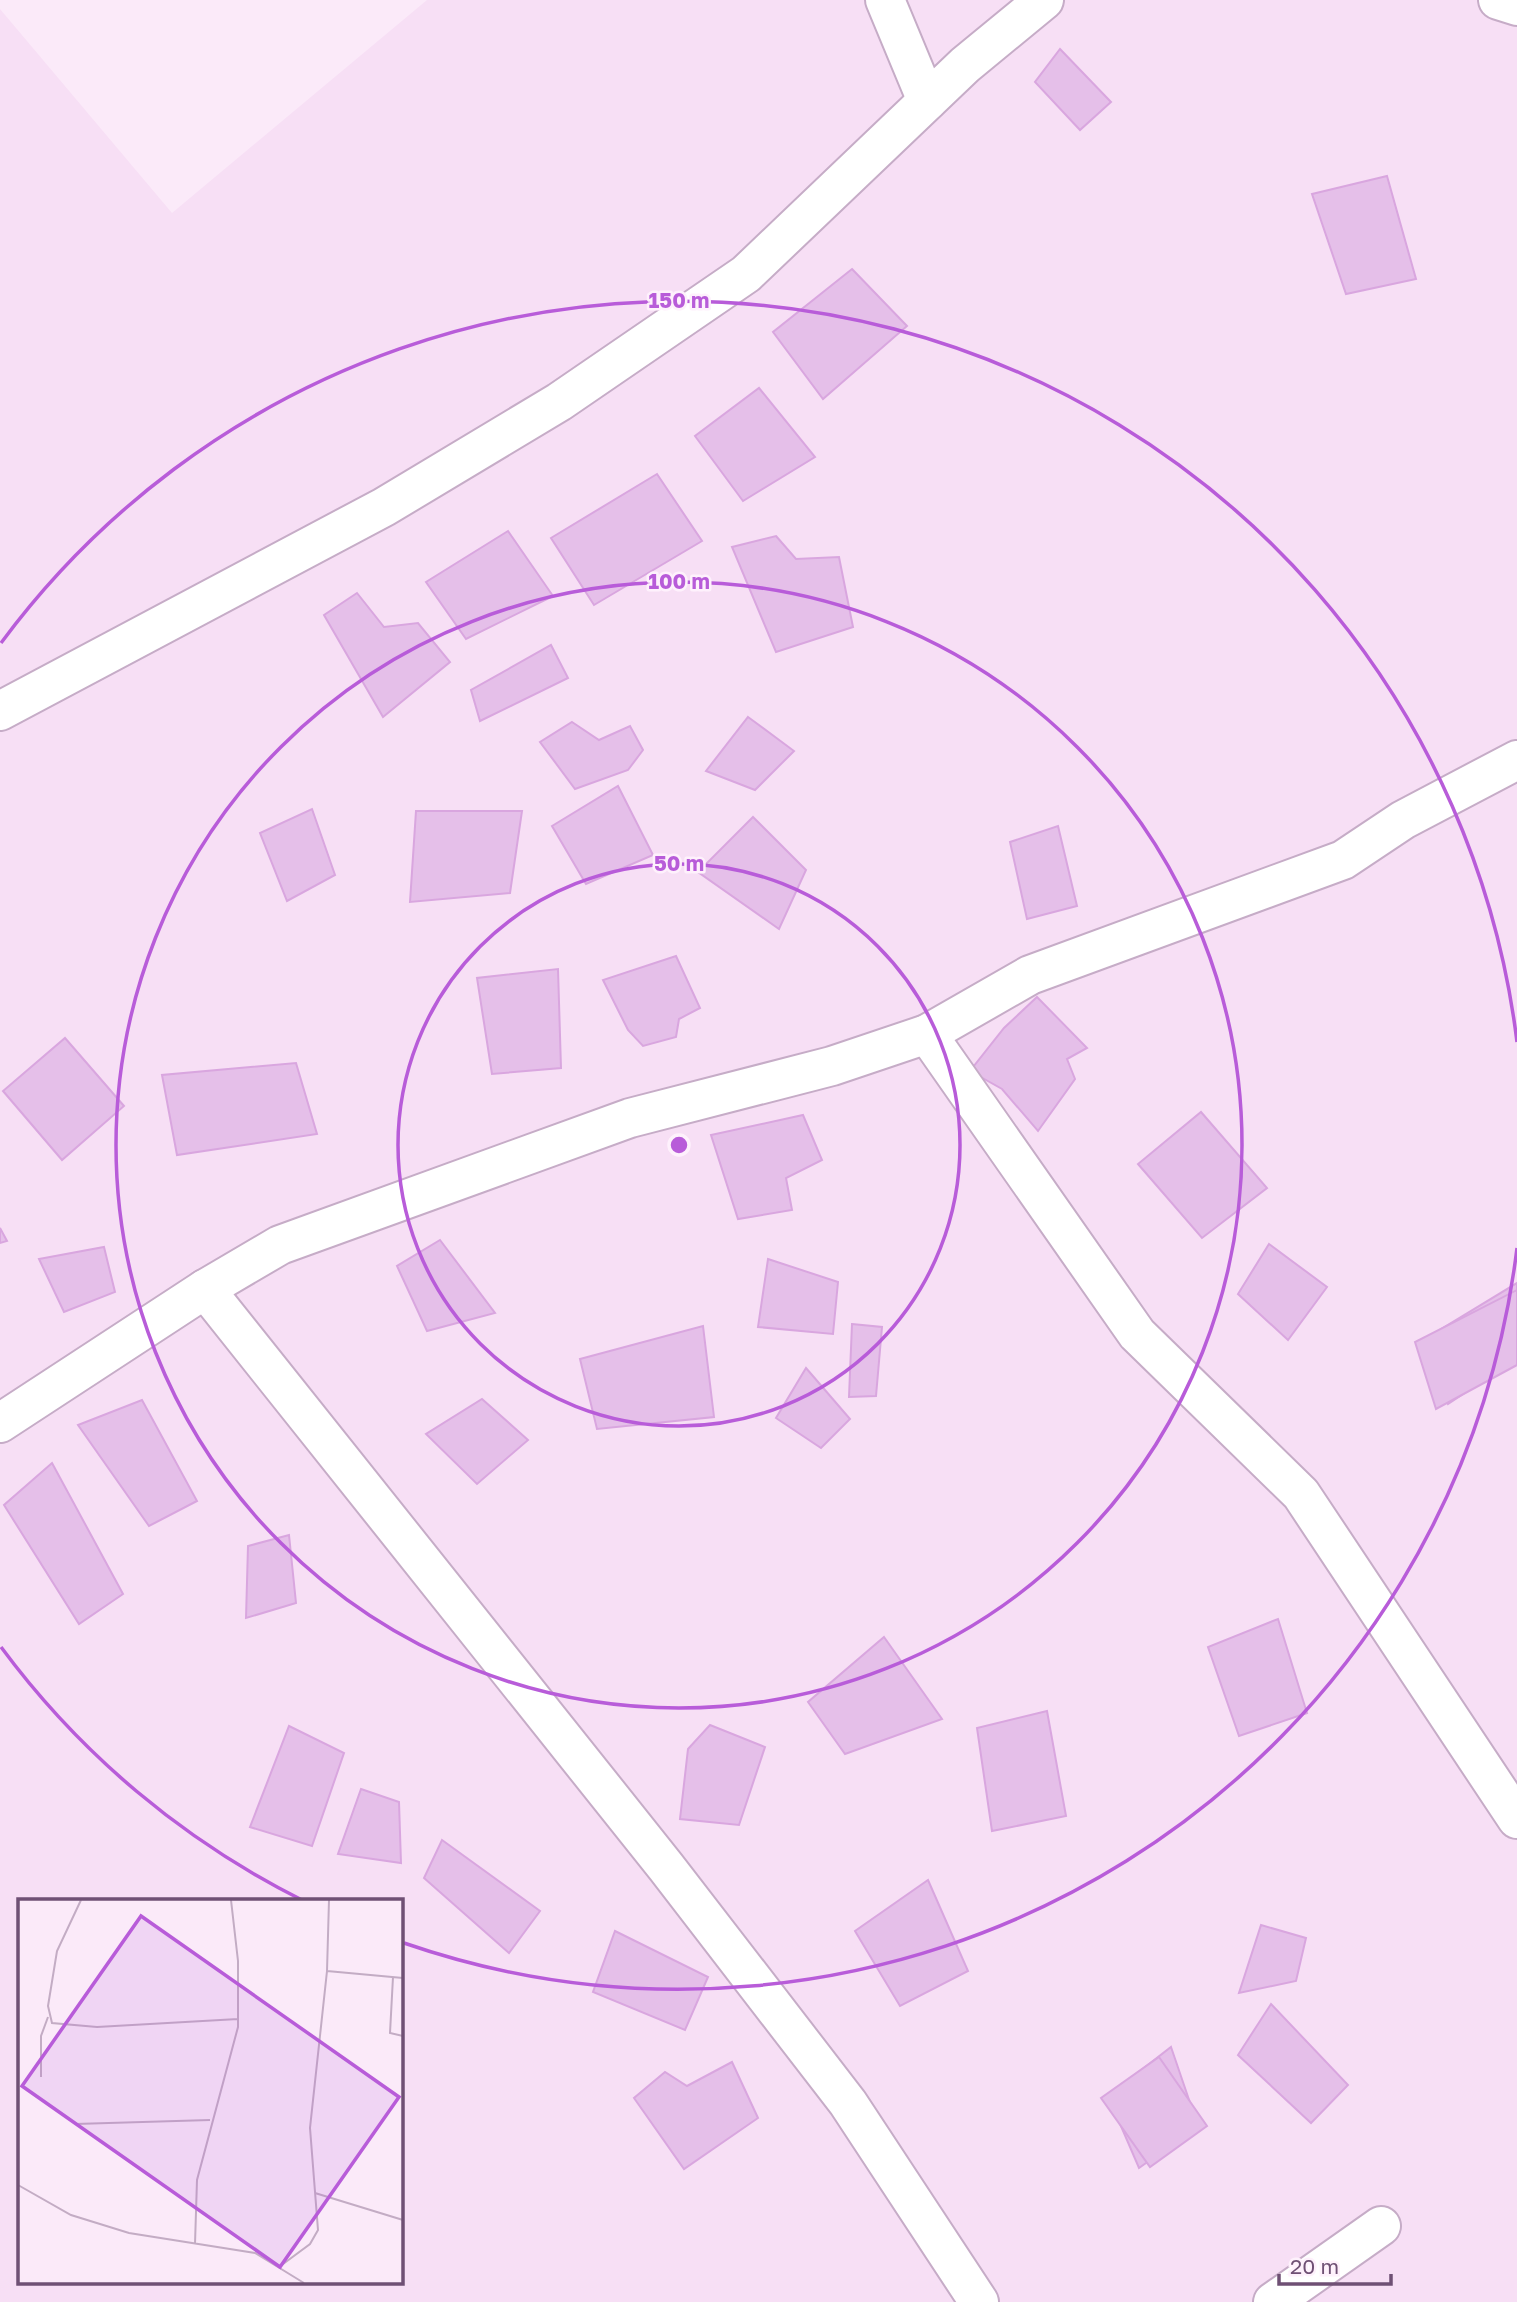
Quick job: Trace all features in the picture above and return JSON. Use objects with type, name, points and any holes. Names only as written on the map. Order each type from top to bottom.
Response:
[{"type":"street","points":[[885,0],[927,101]]},
{"type":"street","points":[[0,711],[384,507],[559,402],[746,274],[965,65],[1044,0]]},
{"type":"street","points":[[1498,0],[1517,6]]},
{"type":"street","points":[[0,1423],[205,1289],[280,1245],[630,1118],[832,1066],[927,1034],[1030,975],[1343,860],[1402,820],[1517,760]]},
{"type":"street","points":[[927,1034],[1137,1334],[1301,1493],[1517,1819]]},
{"type":"street","points":[[205,1289],[666,1867],[848,2103],[979,2302]]},
{"type":"street","points":[[1273,2302],[1381,2226]]},
{"type":"shaded area","points":[[427,0],[1517,0],[1517,2302],[0,2302],[0,9],[172,213]]},
{"type":"building","points":[[1060,49],[1111,102],[1080,130],[1035,82]]},
{"type":"building","points":[[1387,176],[1416,279],[1346,294],[1312,194]]},
{"type":"building","points":[[852,269],[907,326],[823,399],[773,332]]},
{"type":"building","points":[[759,388],[815,457],[743,501],[695,436]]},
{"type":"building","points":[[657,474],[702,541],[594,605],[551,538]]},
{"type":"building","points":[[508,531],[553,596],[466,639],[426,582]]},
{"type":"building","points":[[776,536],[796,559],[839,557],[853,627],[776,652],[732,547]]},
{"type":"building","points":[[357,593],[384,627],[418,623],[450,662],[383,717],[324,615]]},
{"type":"building","points":[[551,645],[568,678],[480,721],[471,690]]},
{"type":"building","points":[[748,717],[794,751],[755,790],[706,771]]},
{"type":"building","points":[[572,722],[599,740],[630,726],[643,750],[628,770],[575,789],[540,742]]},
{"type":"building","points":[[618,786],[653,855],[586,884],[552,826]]},
{"type":"building","points":[[312,809],[335,875],[287,901],[260,833]]},
{"type":"building","points":[[416,811],[522,811],[510,893],[410,902]]},
{"type":"building","points":[[753,817],[806,870],[779,929],[698,872]]},
{"type":"building","points":[[1058,826],[1077,906],[1027,919],[1010,842]]},
{"type":"building","points":[[676,956],[700,1008],[679,1019],[676,1037],[643,1046],[628,1030],[603,980]]},
{"type":"building","points":[[558,969],[561,1068],[492,1074],[477,978]]},
{"type":"building","points":[[1037,997],[1087,1048],[1067,1059],[1075,1079],[1038,1131],[1002,1089],[970,1071],[1004,1028]]},
{"type":"building","points":[[65,1038],[124,1106],[62,1160],[3,1091]]},
{"type":"building","points":[[296,1063],[317,1134],[177,1155],[162,1075]]},
{"type":"building","points":[[1201,1112],[1267,1188],[1202,1238],[1138,1164]]},
{"type":"building","points":[[803,1115],[822,1160],[786,1178],[792,1210],[738,1219],[711,1135]]},
{"type":"building","points":[[0,1228],[7,1241],[0,1243]]},
{"type":"building","points":[[440,1240],[495,1313],[427,1331],[397,1266]]},
{"type":"building","points":[[1269,1244],[1327,1287],[1288,1340],[1238,1294]]},
{"type":"building","points":[[104,1247],[115,1292],[64,1312],[39,1259]]},
{"type":"building","points":[[768,1259],[838,1282],[833,1334],[758,1327]]},
{"type":"building","points":[[1517,1283],[1517,1358],[1448,1404],[1420,1342]]},
{"type":"building","points":[[1517,1290],[1517,1365],[1436,1409],[1415,1342]]},
{"type":"building","points":[[852,1324],[882,1327],[876,1396],[849,1397]]},
{"type":"building","points":[[703,1326],[714,1417],[597,1429],[580,1359]]},
{"type":"building","points":[[806,1368],[850,1419],[821,1448],[776,1418]]},
{"type":"building","points":[[482,1399],[528,1440],[477,1484],[426,1434]]},
{"type":"building","points":[[142,1400],[197,1501],[149,1526],[78,1425]]},
{"type":"building","points":[[52,1463],[123,1594],[79,1624],[4,1505]]},
{"type":"building","points":[[289,1535],[296,1603],[246,1618],[248,1546]]},
{"type":"building","points":[[1278,1619],[1307,1713],[1239,1736],[1208,1647]]},
{"type":"building","points":[[884,1637],[942,1719],[845,1754],[808,1702]]},
{"type":"building","points":[[1047,1711],[1066,1816],[992,1831],[977,1728]]},
{"type":"building","points":[[710,1725],[765,1747],[739,1825],[680,1819],[688,1749]]},
{"type":"building","points":[[289,1726],[344,1753],[312,1846],[250,1827]]},
{"type":"building","points":[[361,1789],[399,1802],[401,1863],[338,1854]]},
{"type":"building","points":[[442,1840],[540,1911],[509,1953],[424,1878]]},
{"type":"building","points":[[928,1880],[968,1971],[900,2006],[855,1931]]},
{"type":"building","points":[[1261,1925],[1306,1938],[1296,1981],[1239,1993]]},
{"type":"building","points":[[615,1931],[708,1977],[685,2030],[593,1992]]},
{"type":"building","points":[[1271,2004],[1348,2085],[1311,2123],[1238,2055]]},
{"type":"building","points":[[1171,2047],[1198,2126],[1139,2168],[1108,2096]]},
{"type":"building","points":[[1159,2057],[1207,2126],[1150,2167],[1101,2098]]},
{"type":"building","points":[[732,2062],[758,2118],[684,2169],[634,2098],[665,2072],[687,2086]]}]
